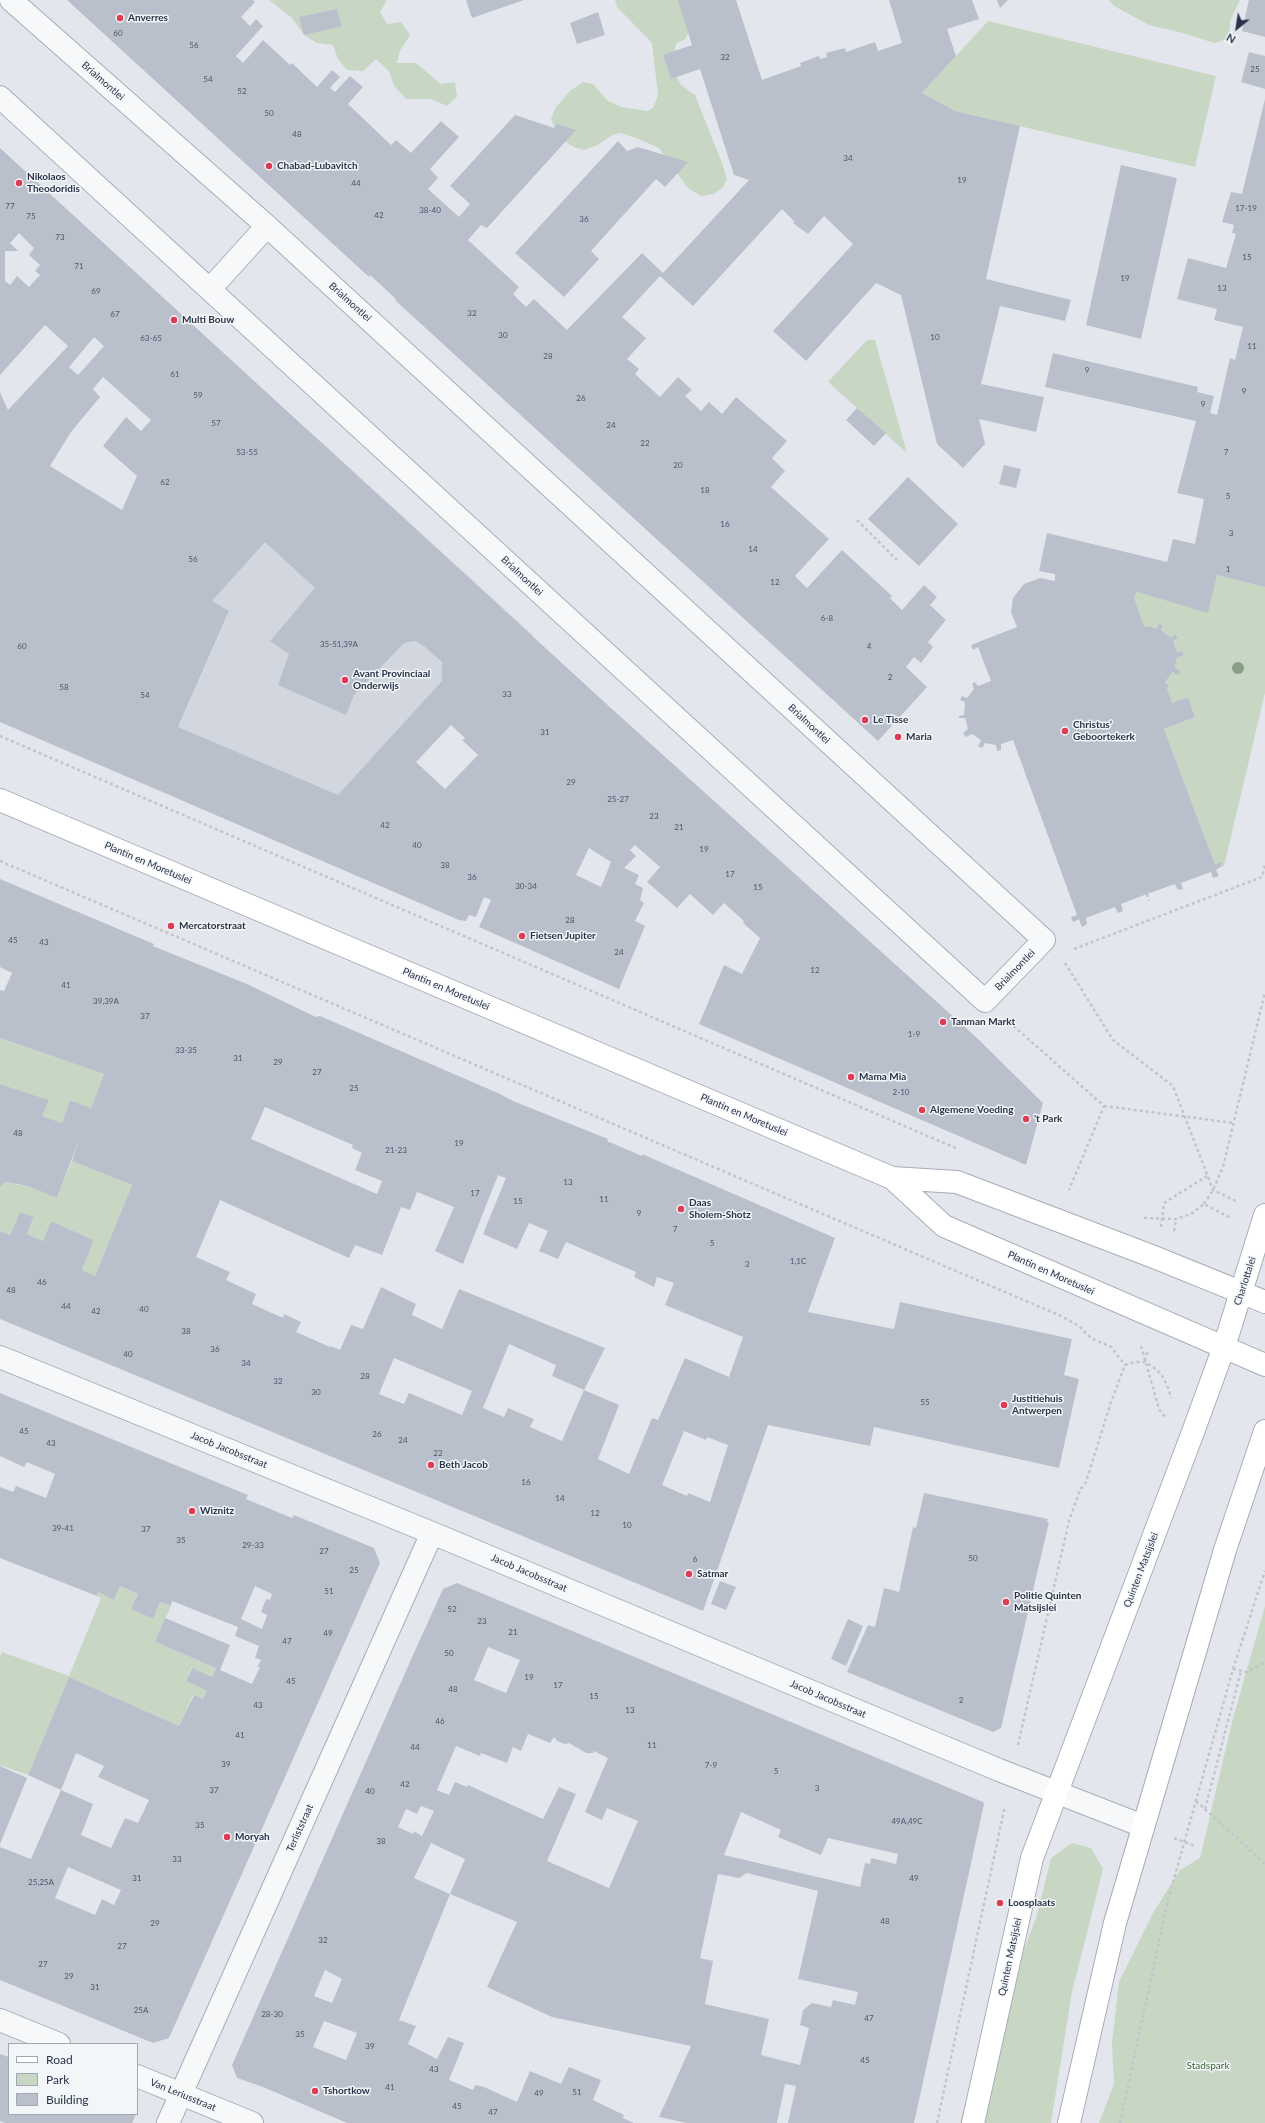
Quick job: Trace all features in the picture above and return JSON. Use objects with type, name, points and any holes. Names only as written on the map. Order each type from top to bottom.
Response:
[{"type":"main road","name":"Plantin en Moretuslei","points":[[0,800],[892,1178],[957,1182],[1265,1302]]},
{"type":"main road","name":"Plantin en Moretuslei","points":[[892,1178],[944,1226],[1265,1365]]},
{"type":"main road","name":"Charlottalei","points":[[1224,1346],[1264,1221]]},
{"type":"main road","name":"Quinten Matsijslei","points":[[973,2123],[1032,1858],[1161,1519],[1224,1346]]},
{"type":"main road","points":[[1069,2123],[1116,1923],[1143,1826],[1225,1550],[1265,1431]]},
{"type":"street","name":"Brialmontlei","points":[[0,97],[985,1001],[1052,947],[267,226],[11,0]]},
{"type":"street","points":[[210,289],[267,226]]},
{"type":"street","name":"Jacob Jacobsstraat","points":[[0,1357],[432,1533],[1056,1793]]},
{"type":"street","name":"Terliststraat","points":[[168,2123],[432,1533]]},
{"type":"street","points":[[1056,1793],[1143,1826]]},
{"type":"street","points":[[0,2020],[57,2043]]},
{"type":"street","name":"Van Leriusstraat","points":[[138,2076],[252,2123]]},
{"type":"path","points":[[857,520],[898,560]]},
{"type":"path","points":[[0,736],[964,1151]]},
{"type":"path","points":[[0,861],[1061,1316],[1079,1326],[1091,1338],[1111,1347],[1125,1365],[1111,1402]]},
{"type":"path","points":[[1264,1221],[1213,1190],[1173,1086],[1113,1040],[1052,947],[1262,877],[1265,865]]},
{"type":"path","points":[[1147,894],[1149,901]]},
{"type":"path","points":[[1137,1216],[1176,1219],[1191,1214],[1204,1204],[1213,1190],[1223,1167],[1265,992]]},
{"type":"path","points":[[985,1001],[1104,1106],[1234,1123]]},
{"type":"path","points":[[1066,1197],[1104,1106]]},
{"type":"path","points":[[1204,1204],[1264,1221]]},
{"type":"path","points":[[1120,2123],[1168,1900],[1233,1669],[1265,1571]]},
{"type":"path","points":[[1233,1669],[1247,1672],[1265,1662]]},
{"type":"path","points":[[1205,1809],[1241,1671]]},
{"type":"path","points":[[1196,1801],[1265,1864]]},
{"type":"shaded area","name":"Avant Provinciaal Onderwijs","points":[[306,428],[533,635],[325,861],[152,786],[229,612],[198,592],[228,513]]},
{"type":"green space","points":[[269,0],[387,0],[380,12],[387,24],[401,22],[410,35],[400,51],[397,63],[416,63],[441,84],[455,82],[457,97],[447,106],[431,99],[406,99],[394,86],[389,71],[376,59],[363,71],[347,70],[338,59],[333,45],[317,43],[304,35],[292,18]]},
{"type":"green space","points":[[615,0],[688,0],[692,26],[685,39],[676,44],[672,63],[681,85],[695,95],[722,163],[727,179],[723,187],[714,194],[701,196],[688,188],[659,148],[636,138],[621,133],[612,135],[598,145],[584,150],[574,147],[559,138],[551,119],[556,107],[570,91],[583,82],[593,84],[608,101],[621,107],[647,111],[653,108],[658,95],[652,43],[617,7]]},
{"type":"green space","points":[[1109,0],[1240,0],[1230,21],[1230,38],[1214,43],[1183,33],[1149,25],[1114,6]]},
{"type":"green space","points":[[988,21],[1216,76],[1195,167],[955,111],[922,93]]},
{"type":"green space","points":[[867,340],[875,340],[907,453],[828,382]]},
{"type":"green space","points":[[1217,575],[1265,587],[1265,693],[1224,866],[1222,866],[1221,862],[1215,864],[1164,729],[1195,717],[1188,697],[1172,703],[1167,688],[1169,686],[1165,682],[1173,672],[1179,674],[1180,671],[1175,668],[1177,657],[1183,656],[1183,652],[1177,652],[1173,641],[1177,638],[1175,634],[1171,638],[1161,630],[1163,624],[1159,623],[1157,628],[1144,626],[1134,597],[1137,592],[1207,612]]},
{"type":"green space","points":[[0,1038],[104,1074],[91,1108],[70,1100],[62,1123],[42,1116],[49,1100],[0,1084]]},
{"type":"green space","points":[[72,1161],[132,1185],[95,1276],[82,1270],[94,1240],[51,1221],[43,1241],[27,1234],[34,1218],[20,1212],[10,1235],[0,1231],[0,1187],[5,1182],[30,1187],[57,1198]]},
{"type":"green space","points":[[120,1586],[138,1594],[131,1609],[153,1619],[160,1602],[171,1606],[155,1642],[216,1668],[212,1677],[191,1668],[186,1681],[207,1691],[203,1699],[193,1695],[179,1726],[69,1677],[28,1775],[0,1765],[0,1657],[2,1652],[69,1676],[101,1598],[97,1596],[98,1592],[114,1600]]},
{"type":"green space","name":"Stadspark","points":[[1265,1606],[1265,2123],[1099,2123],[1114,2084],[1112,2042],[1119,1982],[1153,1913],[1180,1870],[1200,1858],[1232,1722]]},
{"type":"green space","points":[[1072,1843],[1091,1848],[1103,1869],[1072,1992],[1051,2123],[960,2123],[979,2049],[1019,1963],[1037,1915],[1051,1858]]},
{"type":"building","points":[[67,0],[253,0],[255,2],[241,17],[250,26],[256,19],[263,26],[236,56],[243,63],[263,40],[290,65],[292,63],[317,87],[332,70],[340,77],[330,88],[335,92],[350,76],[363,87],[348,104],[391,145],[396,140],[411,153],[441,121],[459,137],[430,169],[438,178],[428,189],[459,217],[470,204],[450,186],[515,115],[554,128],[557,124],[576,130],[487,228],[481,225],[468,240],[519,287],[513,294],[526,307],[534,299],[567,330],[642,253],[663,273],[749,180],[734,175],[700,69],[671,79],[663,55],[692,45],[678,0],[736,0],[762,80],[801,66],[800,63],[819,56],[820,59],[827,57],[826,53],[845,48],[846,52],[875,42],[878,51],[902,43],[889,0],[972,0],[979,19],[947,29],[956,56],[922,93],[955,111],[1020,126],[986,279],[1071,300],[1065,321],[1000,306],[981,384],[1044,397],[1036,432],[979,419],[985,444],[963,468],[937,444],[901,295],[876,283],[806,361],[773,331],[853,244],[824,216],[808,234],[793,223],[794,221],[782,209],[693,306],[660,276],[622,317],[646,338],[627,359],[639,369],[635,374],[660,397],[678,377],[692,390],[685,396],[701,411],[709,402],[722,414],[736,397],[787,441],[772,458],[785,471],[771,487],[829,539],[795,576],[807,588],[842,550],[892,596],[890,598],[902,610],[924,585],[937,597],[930,605],[946,620],[928,642],[933,647],[921,663],[914,657],[906,667],[927,687],[878,741],[396,301],[395,298],[370,275],[369,277]]},
{"type":"building","points":[[466,0],[524,0],[472,18]]},
{"type":"building","points":[[997,0],[1008,0],[1000,8]]},
{"type":"building","points":[[1249,0],[1265,0],[1265,37],[1242,31]]},
{"type":"building","points":[[337,9],[342,26],[304,35],[299,17]]},
{"type":"building","points":[[598,12],[605,35],[577,44],[570,23]]},
{"type":"building","points":[[1249,52],[1265,56],[1265,89],[1241,82]]},
{"type":"building","name":"Christus’ Geboortekerk","points":[[1265,99],[1265,587],[1217,575],[1208,613],[1137,592],[1134,597],[1144,626],[1157,628],[1159,623],[1163,625],[1161,630],[1171,638],[1175,634],[1178,638],[1173,641],[1177,652],[1183,652],[1183,656],[1177,657],[1175,668],[1180,671],[1179,675],[1173,672],[1165,682],[1169,686],[1167,688],[1172,703],[1188,697],[1195,717],[1164,729],[1215,864],[1221,862],[1222,866],[1216,870],[1219,876],[1213,878],[1211,872],[1181,883],[1183,889],[1178,890],[1175,884],[1147,894],[1121,904],[1123,911],[1118,913],[1115,907],[1086,918],[1087,924],[1082,927],[1079,919],[1073,922],[1071,917],[1077,915],[1013,740],[1001,744],[1001,750],[997,751],[996,745],[985,743],[982,748],[978,746],[981,740],[972,734],[966,737],[963,733],[968,729],[965,718],[959,718],[959,716],[964,715],[965,702],[960,700],[962,696],[967,698],[974,689],[972,684],[975,682],[978,686],[991,681],[978,647],[973,650],[971,645],[1017,627],[1011,612],[1013,598],[1024,584],[1040,578],[1055,581],[1055,574],[1039,571],[1047,533],[1167,562],[1173,539],[1195,544],[1204,499],[1177,493],[1196,421],[1045,387],[1053,353],[1198,387],[1197,392],[1214,396],[1210,413],[1217,415],[1230,358],[1235,360],[1243,327],[1214,320],[1217,309],[1177,299],[1188,258],[1226,268],[1236,234],[1232,233],[1234,225],[1222,222],[1231,192],[1242,194]]},
{"type":"building","points":[[618,141],[627,151],[638,147],[688,162],[665,187],[656,179],[591,251],[599,259],[564,297],[515,253]]},
{"type":"building","points":[[0,148],[612,709],[977,1038],[1043,1103],[1026,1165],[699,1024],[724,965],[742,974],[760,938],[724,903],[713,915],[690,894],[677,908],[647,882],[660,867],[635,845],[630,850],[636,856],[624,868],[639,875],[635,884],[643,888],[640,900],[644,903],[635,921],[645,926],[619,989],[479,927],[491,900],[484,897],[476,917],[469,915],[466,921],[459,920],[0,722],[0,392],[8,410],[68,346],[45,325],[0,375]],"holes":[[[19,233],[34,248],[29,255],[40,265],[35,271],[40,275],[29,287],[17,276],[10,285],[5,281],[5,251],[18,251],[10,243]],[[94,337],[104,346],[78,375],[69,367]],[[103,377],[151,420],[141,431],[126,417],[103,446],[137,476],[122,510],[50,466],[71,432],[100,397],[93,389]],[[265,542],[315,588],[270,641],[289,654],[278,685],[346,715],[354,695],[404,643],[415,641],[424,646],[442,662],[442,681],[338,795],[178,727],[229,611],[212,601]],[[451,725],[465,738],[462,740],[478,755],[445,789],[416,762]],[[589,848],[611,862],[601,887],[576,875]]]},
{"type":"building","points":[[1121,165],[1177,178],[1141,339],[1086,325]]},
{"type":"building","points":[[857,408],[886,433],[874,446],[846,420]]},
{"type":"building","points":[[1004,465],[1021,469],[1016,488],[999,484]]},
{"type":"building","points":[[908,477],[958,524],[919,566],[868,519]]},
{"type":"building","points":[[0,879],[154,944],[153,946],[247,984],[316,1017],[320,1016],[513,1101],[608,1139],[607,1141],[642,1156],[642,1154],[835,1238],[808,1312],[894,1329],[900,1302],[1072,1339],[1064,1375],[1079,1379],[1059,1468],[874,1427],[870,1446],[768,1425],[703,1611],[0,1319],[0,1231],[10,1235],[20,1212],[34,1217],[27,1234],[43,1241],[51,1221],[94,1240],[82,1270],[95,1276],[132,1185],[72,1161],[79,1140],[57,1198],[30,1187],[17,1184],[5,1182],[0,1187],[0,1084],[49,1100],[42,1116],[62,1123],[70,1100],[91,1108],[104,1074],[0,1038],[0,990],[4,991],[12,973],[0,967]],"holes":[[[265,1107],[353,1145],[352,1148],[362,1153],[355,1170],[382,1181],[377,1194],[251,1139]],[[498,1175],[506,1178],[483,1234],[517,1249],[529,1223],[548,1231],[539,1251],[558,1259],[566,1242],[636,1272],[634,1277],[654,1287],[657,1277],[674,1283],[665,1305],[743,1337],[729,1377],[685,1358],[658,1420],[652,1418],[629,1474],[598,1459],[619,1405],[584,1390],[605,1348],[459,1289],[442,1329],[412,1315],[416,1304],[381,1287],[363,1329],[351,1325],[340,1350],[296,1332],[301,1322],[284,1314],[283,1318],[252,1304],[256,1294],[226,1280],[230,1272],[196,1257],[220,1200],[349,1258],[355,1245],[382,1255],[401,1207],[410,1210],[417,1192],[454,1207],[435,1251],[463,1264]],[[509,1344],[556,1365],[552,1376],[584,1390],[562,1441],[530,1427],[534,1419],[508,1408],[504,1417],[483,1408]],[[394,1358],[472,1391],[462,1415],[409,1393],[404,1404],[379,1394]],[[684,1431],[706,1440],[707,1437],[728,1445],[710,1502],[688,1493],[687,1496],[662,1485]]]},
{"type":"building","points":[[0,1393],[248,1495],[246,1499],[292,1518],[294,1515],[374,1548],[380,1563],[169,2038],[153,2043],[0,1980],[0,1847],[31,1859],[61,1790],[28,1775],[69,1677],[179,1726],[194,1695],[203,1699],[207,1691],[186,1681],[192,1668],[212,1677],[216,1668],[155,1642],[165,1618],[230,1645],[220,1670],[252,1684],[260,1667],[257,1667],[261,1660],[255,1658],[259,1646],[235,1636],[238,1627],[172,1601],[171,1606],[160,1602],[153,1619],[131,1609],[138,1594],[120,1586],[114,1600],[98,1592],[97,1596],[0,1558],[0,1487],[13,1492],[16,1486],[46,1498],[55,1474],[27,1462],[24,1467],[0,1456]],"holes":[[[255,1586],[272,1594],[270,1600],[266,1599],[261,1612],[267,1615],[262,1629],[241,1619]],[[76,1753],[104,1766],[98,1777],[149,1800],[138,1823],[125,1818],[111,1848],[81,1835],[93,1804],[61,1790]],[[68,1867],[121,1890],[114,1905],[102,1899],[95,1915],[55,1898]]]},
{"type":"building","points":[[924,1493],[1048,1519],[1047,1522],[1049,1522],[1001,1728],[993,1732],[847,1672],[868,1625],[875,1627],[884,1588],[899,1592],[913,1527],[916,1528]]},
{"type":"building","points":[[720,1581],[736,1587],[726,1610],[711,1604]]},
{"type":"building","points":[[457,1583],[983,1802],[984,1804],[914,2123],[788,2123],[796,2086],[785,2084],[777,2123],[687,2123],[659,2117],[691,2046],[552,2017],[487,1987],[517,1922],[450,1894],[399,2020],[416,2026],[408,2044],[437,2059],[448,2037],[464,2043],[449,2080],[473,2090],[475,2085],[484,2087],[517,2102],[530,2071],[561,2084],[569,2067],[601,2080],[593,2100],[624,2115],[623,2118],[634,2123],[347,2123],[263,2087],[237,2078],[232,2065],[413,1655],[443,1589]],"holes":[[[488,1647],[520,1660],[506,1693],[474,1680]],[[528,1734],[550,1743],[554,1737],[557,1741],[565,1744],[569,1743],[586,1753],[593,1753],[594,1751],[608,1758],[585,1812],[602,1820],[607,1808],[638,1821],[609,1888],[547,1861],[576,1794],[559,1787],[543,1819],[468,1785],[467,1787],[455,1782],[449,1795],[437,1790],[456,1746],[480,1756],[481,1753],[507,1763],[513,1747],[521,1751]],[[421,1806],[434,1811],[422,1836],[414,1831],[413,1834],[398,1827],[406,1809],[417,1814]],[[741,1812],[781,1830],[778,1837],[821,1855],[828,1838],[898,1854],[896,1864],[871,1858],[870,1864],[865,1863],[860,1887],[724,1855]],[[431,1843],[465,1859],[450,1894],[414,1878]],[[747,1873],[818,1891],[798,1979],[858,1992],[855,2005],[833,2000],[831,2007],[812,2003],[803,2010],[800,2025],[809,2028],[800,2065],[761,2055],[769,2019],[705,2004],[713,1961],[700,1958],[718,1874],[739,1878]],[[325,1970],[342,1979],[332,2003],[314,1996]],[[324,2021],[357,2033],[346,2060],[313,2047]]]},
{"type":"building","points":[[848,1619],[863,1626],[846,1666],[831,1659]]},
{"type":"building","points":[[0,1766],[27,1778],[0,1844]]},
{"type":"building","points":[[0,2054],[8,2057],[8,2115],[136,2115],[132,2123],[5,2123],[0,2121]]},
{"type":"place","name":"Anverres","points":[[120,18]]},
{"type":"place","name":"Chabad-Lubavitch","points":[[269,166]]},
{"type":"place","name":"Nikolaos Theodoridis","points":[[19,183]]},
{"type":"place","name":"Multi Bouw","points":[[174,320]]},
{"type":"place","name":"Avant Provinciaal Onderwijs","points":[[345,680]]},
{"type":"place","name":"Le Tisse","points":[[865,720]]},
{"type":"place","name":"Christus’ Geboortekerk","points":[[1065,731]]},
{"type":"place","name":"Maria","points":[[898,737]]},
{"type":"place","name":"Mercatorstraat","points":[[171,926]]},
{"type":"place","name":"Fietsen Jupiter","points":[[522,936]]},
{"type":"place","name":"Tanman Markt","points":[[943,1022]]},
{"type":"place","name":"Mama Mia","points":[[851,1077]]},
{"type":"place","name":"Algemene Voeding","points":[[922,1110]]},
{"type":"place","name":"'t Park","points":[[1026,1119]]},
{"type":"place","name":"Daas Sholem-Shotz","points":[[681,1209]]},
{"type":"place","name":"Justitiehuis Antwerpen","points":[[1004,1405]]},
{"type":"place","name":"Beth Jacob","points":[[431,1465]]},
{"type":"place","name":"Wiznitz","points":[[192,1511]]},
{"type":"place","name":"Satmar","points":[[689,1574]]},
{"type":"place","name":"Politie Quinten Matsijslei","points":[[1006,1602]]},
{"type":"place","name":"Moryah","points":[[227,1837]]},
{"type":"place","name":"Loosplaats","points":[[1000,1903]]},
{"type":"place","name":"Tshortkow","points":[[315,2091]]}]
